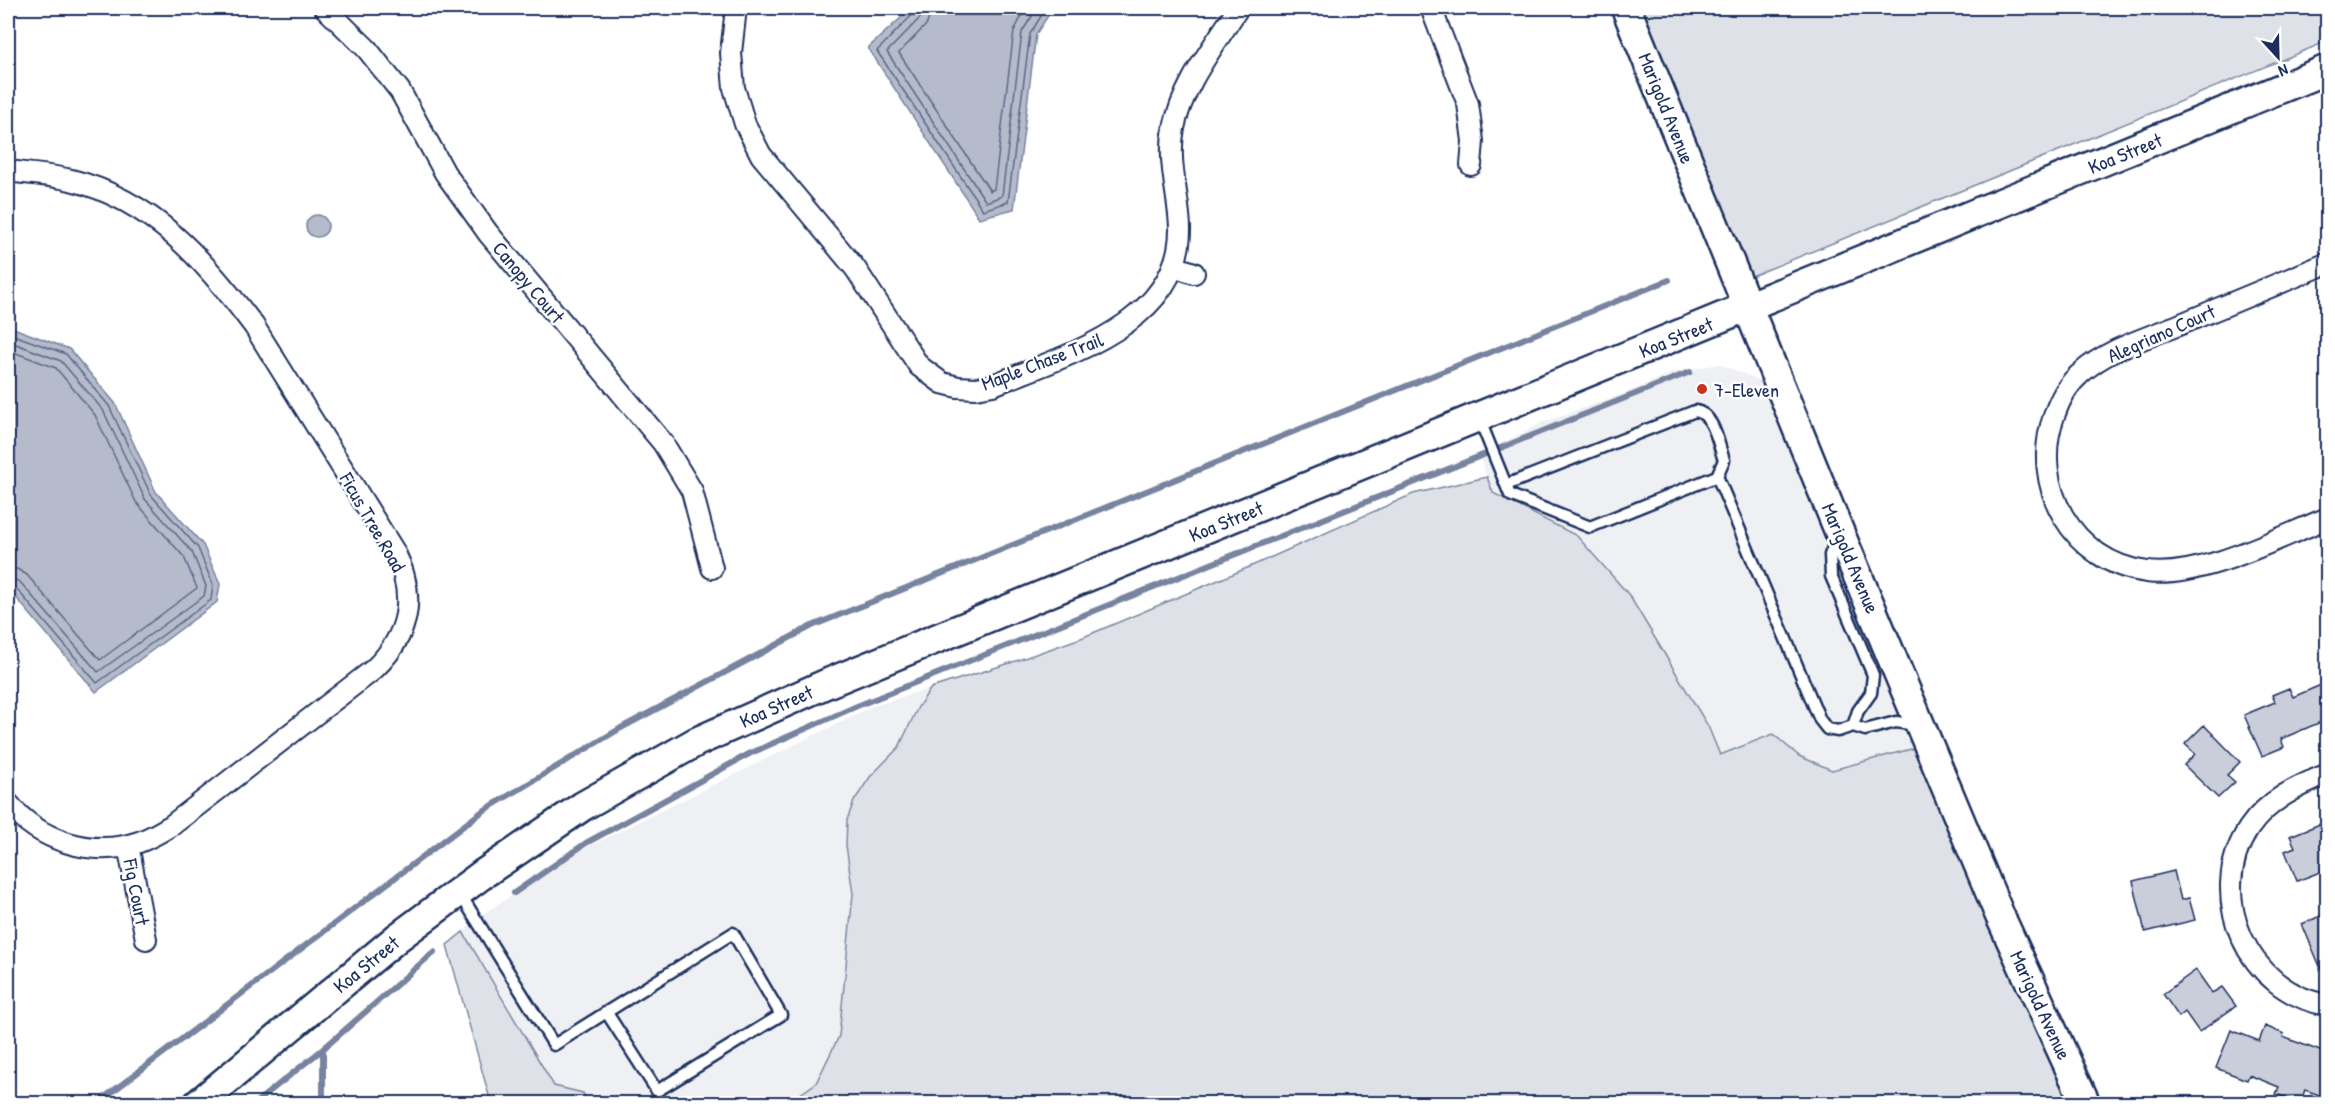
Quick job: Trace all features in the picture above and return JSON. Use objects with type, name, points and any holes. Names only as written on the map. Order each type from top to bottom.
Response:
[{"type":"main road","name":"Marigold Avenue","points":[[1626,8],[1839,531],[2000,916],[2086,1104]]},
{"type":"main road","name":"Koa Street","points":[[198,1104],[397,938],[459,892],[583,806],[696,742],[828,683],[2328,69]]},
{"type":"street","name":"Canopy Court","points":[[325,8],[367,49],[400,91],[445,173],[488,233],[663,443],[692,491],[712,568]]},
{"type":"street","name":"Maple Chase Trail","points":[[736,8],[731,34],[732,70],[738,107],[752,140],[770,166],[855,268],[919,366],[942,383],[976,388],[993,385],[1096,343],[1121,328],[1142,311],[1160,290],[1173,266],[1180,229],[1172,164],[1174,126],[1184,98],[1238,8]]},
{"type":"street","points":[[1431,8],[1468,104],[1473,141],[1471,165]]},
{"type":"street","name":"Ficus Tree Road","points":[[8,171],[70,180],[110,193],[150,216],[184,243],[254,326],[394,551],[407,586],[406,620],[401,634],[394,647],[373,670],[172,825],[141,842],[108,848],[50,838],[22,819],[8,803]]},
{"type":"street","name":"Alegriano Court","points":[[2328,263],[2125,346],[2090,366],[2069,386],[2056,410],[2048,436],[2047,462],[2052,494],[2059,511],[2080,539],[2110,562],[2147,572],[2168,573],[2207,566],[2328,518]]},
{"type":"street","points":[[1173,266],[1194,273]]},
{"type":"street","points":[[2328,774],[2292,790],[2260,814],[2239,846],[2230,886],[2239,934],[2259,968],[2292,994],[2308,1001],[2328,1005]]},
{"type":"street","name":"Fig Court","points":[[128,845],[146,939]]},
{"type":"lane","points":[[1479,418],[1510,495],[1590,527],[1717,476],[1724,460],[1709,419],[1702,412],[1695,411],[1506,485]]},
{"type":"lane","points":[[1717,476],[1820,720],[1827,729],[1838,731],[1853,726],[1865,730],[1896,722],[1921,726]]},
{"type":"lane","points":[[1839,531],[1830,555],[1831,576],[1873,675],[1871,693],[1858,711],[1853,726]]},
{"type":"lane","points":[[459,892],[554,1046],[733,933],[781,1015],[657,1091],[607,1013]]},
{"type":"shaded area","points":[[1637,8],[2327,8],[2328,41],[1747,278]]},
{"type":"shaded area","points":[[1720,364],[1765,383],[1919,747],[1832,770],[1799,756],[1773,734],[1720,755],[1708,726],[1629,595],[1577,536],[1493,493],[1479,455],[1541,423],[1628,392],[1674,372]]},
{"type":"shaded area","points":[[1487,477],[1493,493],[1577,536],[1629,595],[1708,726],[1720,755],[1773,734],[1799,756],[1832,770],[1919,747],[2075,1104],[786,1104],[816,1083],[839,1036],[853,894],[846,845],[847,820],[854,801],[870,777],[899,747],[918,707],[931,688],[1081,638],[1247,568],[1413,494]]},
{"type":"shaded area","points":[[931,688],[918,707],[899,747],[870,777],[854,801],[847,820],[846,845],[853,894],[839,1036],[816,1083],[786,1103],[588,1103],[582,1093],[554,1086],[463,932],[483,914],[580,851],[873,706]]},
{"type":"shaded area","points":[[463,932],[554,1086],[583,1093],[588,1103],[491,1103],[447,945]]},
{"type":"water","points":[[912,8],[1053,8],[1036,34],[1014,209],[979,218],[868,48]]},
{"type":"water","points":[[313,215],[321,215],[328,222],[328,230],[321,237],[313,237],[306,230],[306,222]]},
{"type":"water","points":[[8,326],[69,349],[115,403],[156,492],[203,545],[220,584],[217,602],[96,692],[8,588]]},
{"type":"building","points":[[2328,682],[2328,719],[2281,739],[2284,747],[2262,756],[2244,715],[2275,702],[2272,695],[2289,688],[2293,697]]},
{"type":"building","points":[[2204,725],[2240,762],[2227,775],[2235,782],[2218,798],[2184,765],[2195,754],[2185,744]]},
{"type":"building","points":[[2320,824],[2328,842],[2328,869],[2297,881],[2285,851],[2295,847],[2290,836]]},
{"type":"building","points":[[2174,871],[2181,900],[2189,898],[2195,920],[2145,932],[2133,881]]},
{"type":"building","points":[[2328,913],[2328,983],[2327,983],[2302,924]]},
{"type":"building","points":[[2196,970],[2212,993],[2222,987],[2236,1006],[2199,1032],[2185,1012],[2179,1017],[2163,994]]},
{"type":"building","points":[[2265,1026],[2284,1034],[2283,1037],[2328,1054],[2328,1098],[2305,1090],[2300,1103],[2276,1094],[2279,1087],[2249,1075],[2247,1080],[2216,1068],[2231,1030],[2259,1041]]},
{"type":"waterway","points":[[96,1104],[483,811],[621,728],[812,626],[1669,280]]},
{"type":"waterway","points":[[514,893],[586,843],[749,754],[857,706],[1690,372]]},
{"type":"waterway","points":[[254,1104],[323,1049],[434,952]]},
{"type":"waterway","points":[[323,1049],[323,1104]]},
{"type":"place","name":"7-Eleven","points":[[1702,389]]}]
